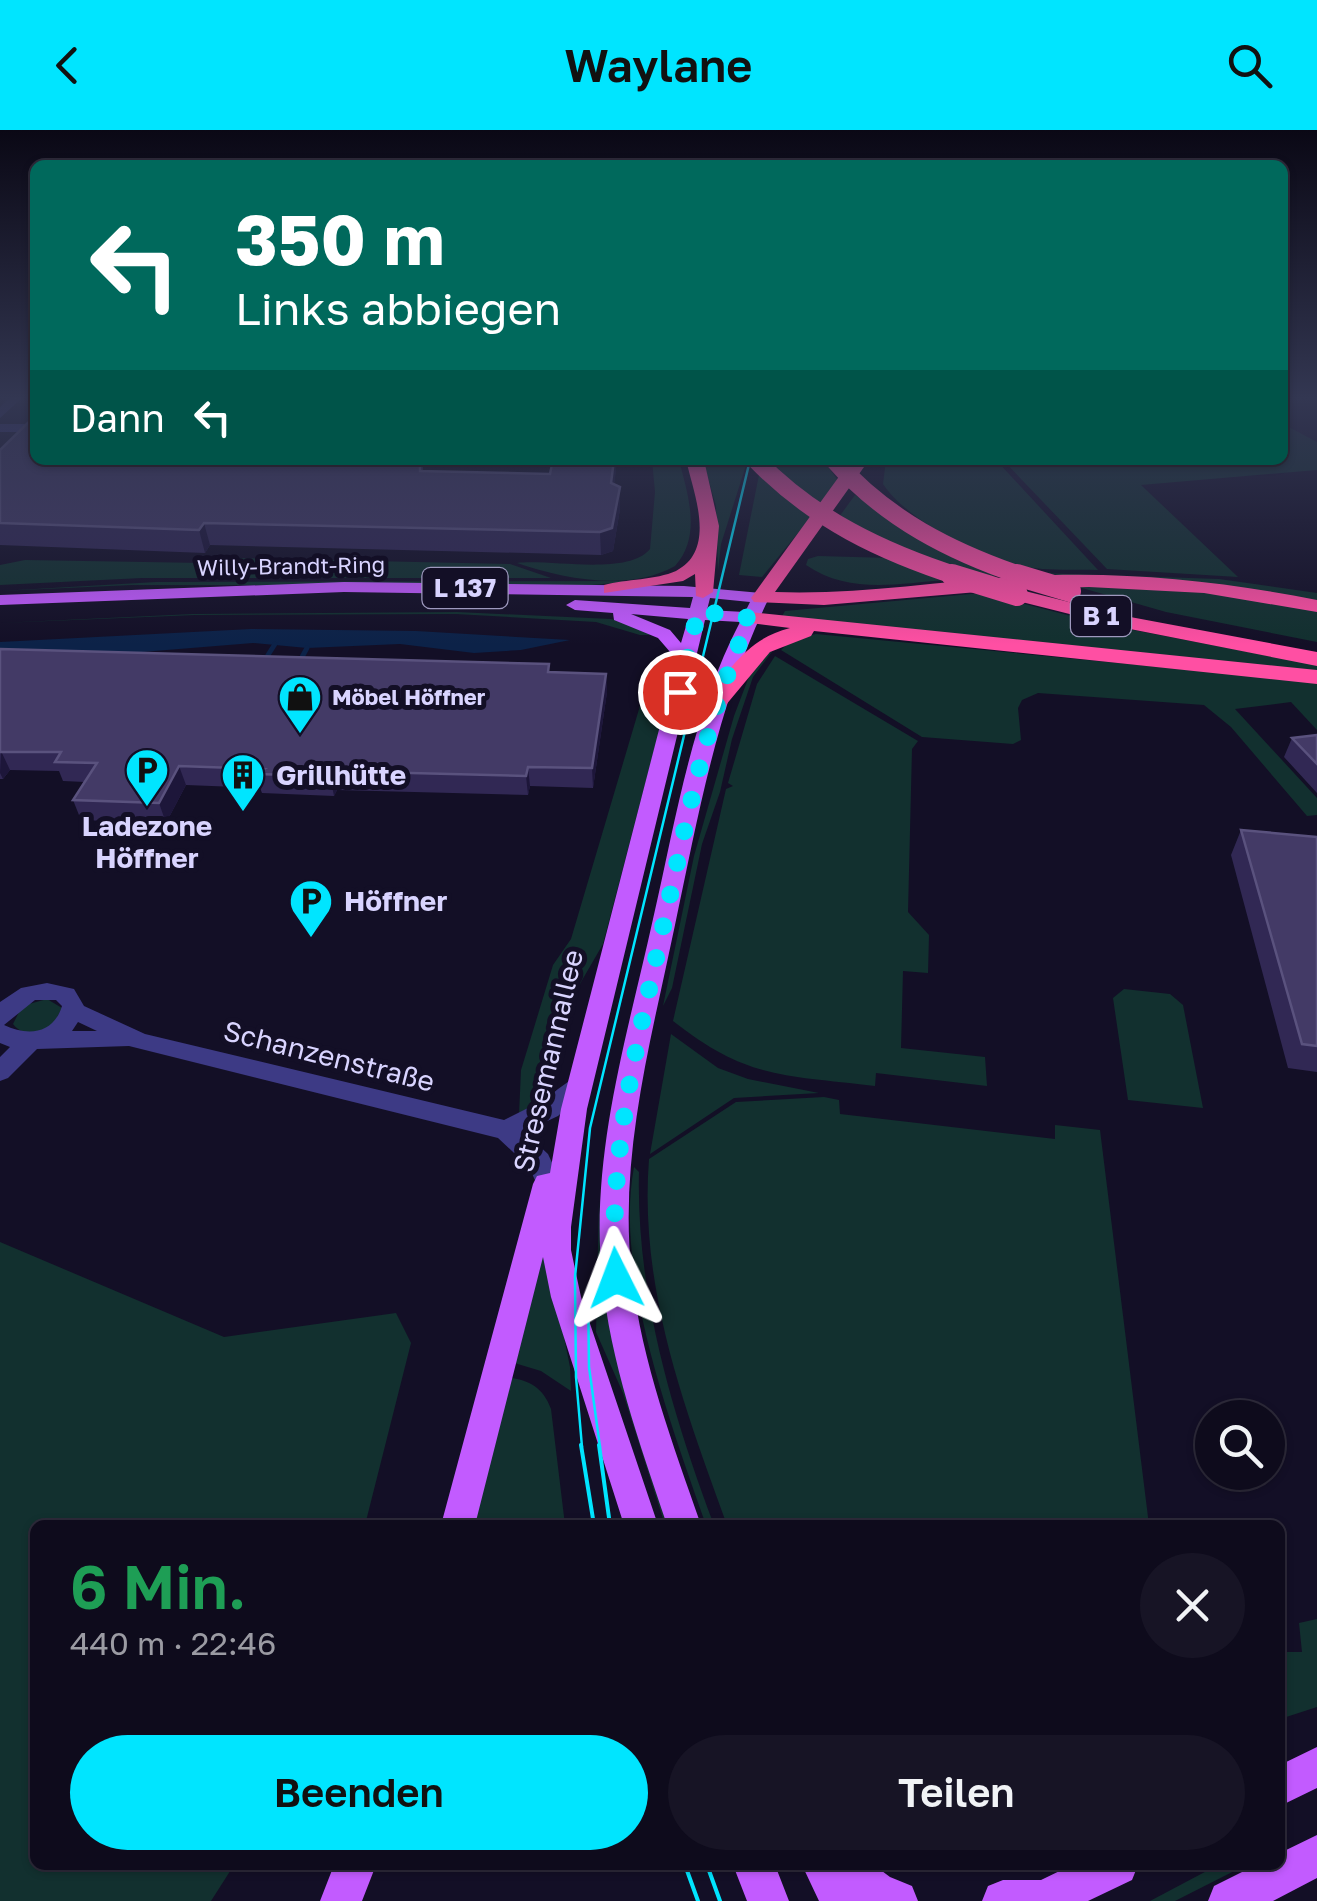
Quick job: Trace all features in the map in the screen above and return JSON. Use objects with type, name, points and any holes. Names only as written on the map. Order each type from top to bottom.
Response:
[{"type":"highway","points":[[701,480],[706,496],[712,600]]},
{"type":"highway","name":"B 1","points":[[776,480],[794,497],[867,540],[928,566],[1017,595],[1125,622],[1317,659]]},
{"type":"highway","points":[[761,598],[846,480]]},
{"type":"highway","name":"B 1","points":[[853,480],[871,498],[924,533],[996,566],[1070,591],[1182,620],[1317,647]]},
{"type":"highway","points":[[611,589],[682,574],[710,548]]},
{"type":"highway","points":[[794,550],[798,566],[806,574],[862,596]]},
{"type":"highway","points":[[761,598],[1105,581],[1194,586],[1317,606]]},
{"type":"highway","points":[[750,618],[1317,678]]},
{"type":"highway","points":[[718,701],[750,658],[772,638],[840,629]]},
{"type":"main road","name":"Willy-Brandt-Ring","points":[[0,600],[226,589],[611,589],[712,600]]},
{"type":"main road","points":[[712,600],[761,598]]},
{"type":"main road","points":[[682,1520],[647,1414],[623,1317],[613,1208],[623,1112],[703,748],[750,618],[761,598]]},
{"type":"main road","name":"Willy-Brandt-Ring","points":[[0,613],[339,600],[582,605],[712,600]]},
{"type":"main road","points":[[712,600],[750,618]]},
{"type":"main road","name":"L 137","points":[[712,600],[750,618]]},
{"type":"main road","name":"Stresemannallee","points":[[639,1520],[560,1273],[558,1203],[577,1097],[688,660],[712,600]]},
{"type":"main road","points":[[582,605],[654,628],[688,660]]},
{"type":"main road","points":[[459,1520],[548,1182],[577,1097]]},
{"type":"main road","points":[[1285,1784],[1317,1768]]},
{"type":"main road","points":[[1230,1901],[1317,1856]]},
{"type":"main road","points":[[341,1901],[353,1870]]},
{"type":"main road","points":[[756,1870],[768,1901]]},
{"type":"main road","points":[[826,1870],[840,1901]]},
{"type":"main road","points":[[847,1870],[877,1894],[897,1901]]},
{"type":"main road","points":[[1003,1901],[1043,1901],[1107,1870]]},
{"type":"street","name":"Schanzenstraße","points":[[0,995],[60,992],[84,1018],[139,1041],[506,1130]]},
{"type":"street","points":[[0,1018],[8,1006],[26,995]]},
{"type":"street","points":[[0,1072],[35,1041],[65,1025],[73,1005]]},
{"type":"street","name":"Schanzenstraße","points":[[0,1033],[12,1041],[139,1041]]},
{"type":"street","points":[[548,1182],[545,1170],[530,1150],[506,1130],[577,1097]]},
{"type":"green space","points":[[654,480],[684,480],[691,529],[675,566],[638,579],[617,581],[576,578],[517,563],[588,565],[639,557],[650,549]]},
{"type":"green space","points":[[709,480],[741,480],[721,544],[718,571],[716,506]]},
{"type":"green space","points":[[758,480],[765,480],[811,517],[762,577],[739,575]]},
{"type":"green space","points":[[790,480],[837,480],[820,505]]},
{"type":"green space","points":[[884,480],[1014,480],[1098,570],[1023,567],[997,559],[924,522],[883,484]]},
{"type":"green space","points":[[1022,480],[1204,480],[1141,485],[1238,577],[1107,569]]},
{"type":"green space","points":[[855,495],[921,539],[1002,576],[983,576],[940,565],[839,517]]},
{"type":"green space","points":[[236,558],[510,564],[551,578],[142,578],[0,585],[0,565],[25,560],[204,563]]},
{"type":"green space","points":[[890,558],[945,580],[856,584],[806,565],[808,559]]},
{"type":"green space","points":[[1039,573],[1219,579],[1317,593],[1317,601]]},
{"type":"green space","points":[[633,581],[593,585],[132,585],[0,591],[156,582]]},
{"type":"green space","points":[[1075,586],[1217,592],[1317,609],[1317,642],[1166,612]]},
{"type":"green space","points":[[982,593],[1102,624],[1317,665],[1317,673],[781,618],[785,611]]},
{"type":"green space","points":[[457,612],[611,619],[635,625],[650,635],[596,622],[456,614],[195,615],[0,623],[193,614]]},
{"type":"green space","points":[[816,634],[1317,682],[1317,730],[1291,702],[1235,709],[1317,798],[1317,815],[1307,816],[1231,727],[1204,705],[1038,693],[1022,700],[1018,708],[1021,740],[1013,744],[922,737],[781,650],[793,638]]},
{"type":"green space","points":[[774,649],[753,677],[732,739],[720,792],[702,844],[672,988],[663,1006],[694,856],[734,716],[753,666]]},
{"type":"green space","points":[[775,656],[918,741],[912,749],[908,912],[929,935],[928,973],[903,971],[901,1048],[985,1057],[987,1086],[876,1073],[875,1086],[768,1072],[724,1054],[673,1021],[726,789],[733,786],[728,783],[757,684]]},
{"type":"green space","points":[[674,664],[603,944],[581,982],[546,1097],[519,1115],[521,1070],[553,965],[571,939],[650,672]]},
{"type":"green space","points":[[1124,989],[1170,994],[1183,1005],[1203,1108],[1128,1100],[1113,998]]},
{"type":"green space","points":[[47,999],[62,1008],[53,1025],[27,1032],[13,1024],[22,1006]]},
{"type":"green space","points":[[671,1034],[718,1068],[748,1079],[819,1093],[734,1098],[650,1154]]},
{"type":"green space","points":[[824,1097],[839,1100],[840,1114],[1055,1139],[1055,1125],[1100,1130],[1148,1520],[725,1520],[681,1391],[658,1300],[648,1207],[649,1159],[736,1102]]},
{"type":"green space","points":[[634,1167],[639,1172],[650,1307],[671,1396],[712,1520],[704,1520],[649,1348],[632,1254],[630,1209]]},
{"type":"green space","points":[[599,1201],[601,1254],[674,1520],[663,1520],[623,1393],[596,1332]]},
{"type":"green space","points":[[543,1233],[570,1367],[571,1391],[541,1371],[511,1362]]},
{"type":"green space","points":[[0,1242],[224,1337],[396,1313],[411,1343],[366,1520],[30,1520],[30,1870],[231,1870],[211,1901],[0,1901]]},
{"type":"green space","points":[[506,1377],[522,1380],[544,1395],[551,1409],[564,1520],[471,1520]]},
{"type":"green space","points":[[1317,1619],[1317,1707],[1285,1717],[1285,1652],[1302,1652],[1299,1623]]},
{"type":"green space","points":[[1209,1870],[1236,1870],[1175,1901],[1150,1901]]},
{"type":"water","points":[[251,629],[416,631],[570,640],[521,650],[474,653],[400,644],[307,648],[253,643],[105,655],[0,654],[0,642]]},
{"type":"building","points":[[0,480],[611,480],[620,487],[612,528],[600,532],[204,523],[199,530],[0,523]]},
{"type":"building","name":"Möbel Höffner","points":[[0,649],[549,664],[548,672],[606,674],[592,768],[528,767],[526,776],[332,771],[330,776],[179,766],[159,803],[73,800],[97,763],[55,762],[61,752],[0,752]]},
{"type":"building","points":[[1317,735],[1317,764],[1292,738]]},
{"type":"building","points":[[1241,830],[1317,837],[1317,1046],[1302,1044]]},
{"type":"waterway","points":[[268,655],[275,644]]},
{"type":"waterway","points":[[302,657],[307,648]]},
{"type":"tram line","points":[[582,1447],[576,1377],[575,1277],[590,1128],[745,480]]},
{"type":"tram line","points":[[588,1291],[589,1367],[600,1447]]},
{"type":"tram line","points":[[581,1445],[593,1520]]},
{"type":"tram line","points":[[599,1445],[609,1520]]},
{"type":"tram line","points":[[687,1870],[698,1901]]},
{"type":"tram line","points":[[709,1870],[720,1901]]},
{"type":"place","name":"Möbel Höffner","points":[[300,735]]},
{"type":"place","name":"Ladezone Höffner","points":[[147,808]]},
{"type":"place","name":"Grillhütte","points":[[243,813]]},
{"type":"place","name":"Höffner","points":[[311,939]]},
{"type":"route","points":[[616,1278],[614,1176],[623,1112],[703,748],[726,674],[750,618],[698,611],[680,692]]}]
